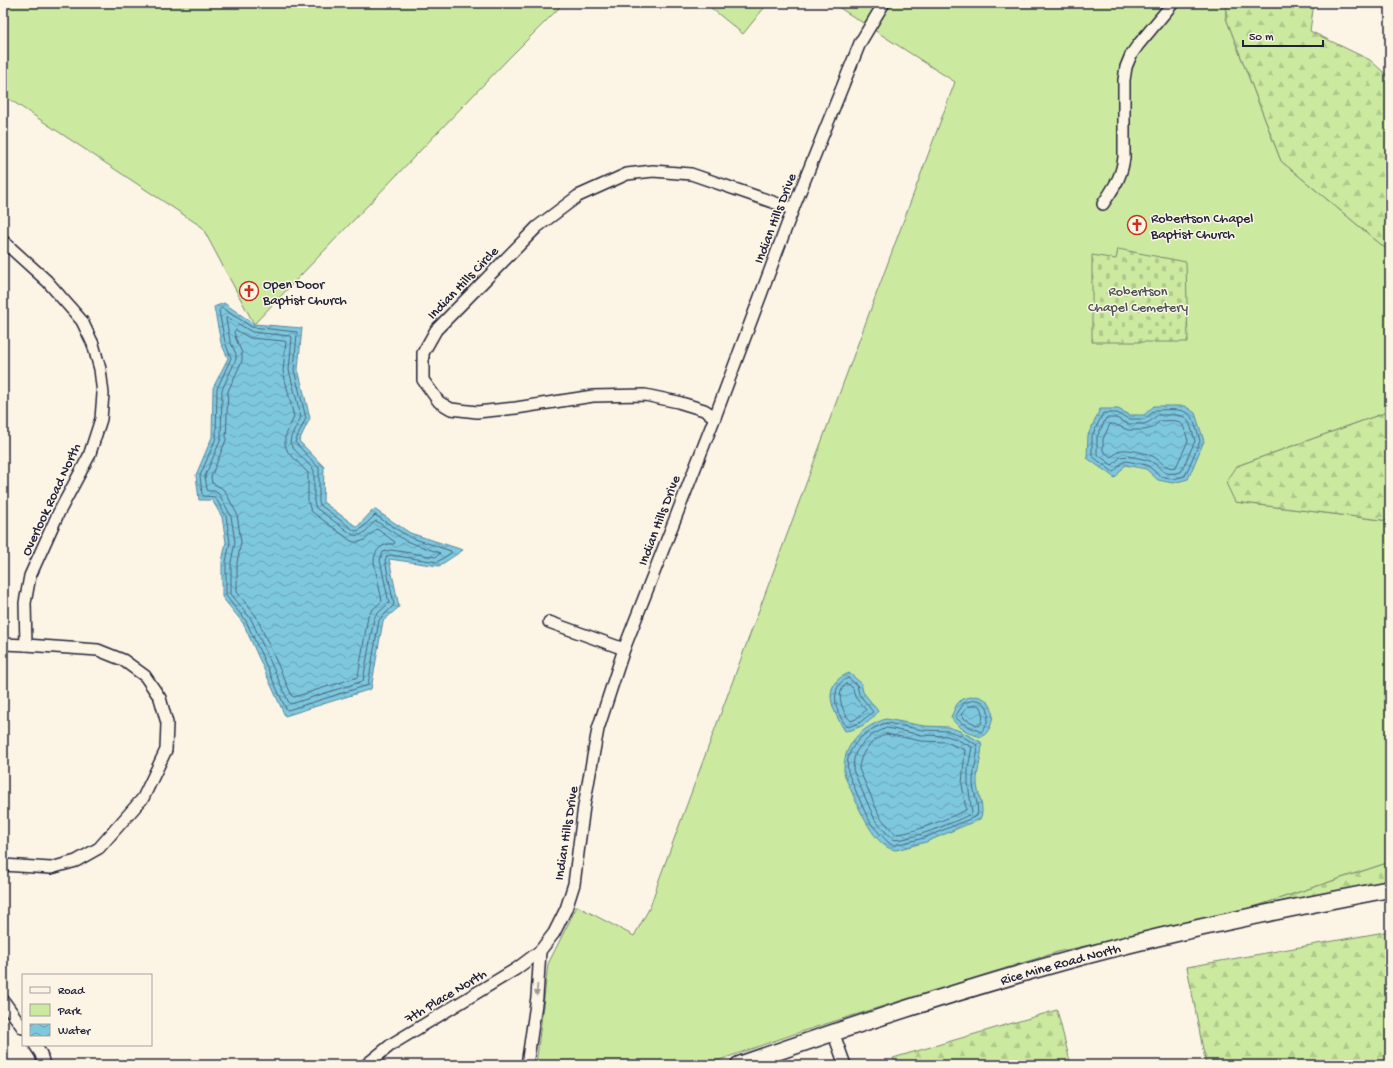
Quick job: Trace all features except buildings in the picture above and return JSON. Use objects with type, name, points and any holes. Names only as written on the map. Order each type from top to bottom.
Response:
[{"type":"main road","name":"Rice Mine Road North","points":[[739,1065],[833,1032],[984,984],[1084,956],[1302,906],[1390,889]]},
{"type":"street","name":"Indian Hills Drive","points":[[540,951],[554,933],[566,909],[574,884],[584,806],[598,729],[624,649],[715,417],[793,209],[860,43],[884,3]]},
{"type":"street","points":[[1103,204],[1118,181],[1123,170],[1124,80],[1126,67],[1131,55],[1138,45],[1173,3]]},
{"type":"street","name":"Indian Hills Circle","points":[[715,417],[704,410],[678,402],[645,395],[593,396],[516,408],[477,412],[450,409],[439,402],[423,380],[423,353],[436,330],[537,227],[578,196],[627,174],[653,171],[692,174],[793,209]]},
{"type":"street","name":"Overlook Road North","points":[[3,241],[47,281],[82,321],[93,344],[98,362],[103,394],[101,419],[88,456],[58,514],[30,576],[25,603],[26,645]]},
{"type":"street","points":[[550,622],[624,649]]},
{"type":"street","points":[[3,644],[98,650],[123,660],[145,676],[160,698],[167,723],[166,750],[143,798],[99,848],[76,861],[50,868],[3,865]]},
{"type":"street","points":[[527,1065],[537,998],[540,951]]},
{"type":"street","name":"7th Place North","points":[[366,1065],[392,1044],[516,969],[540,951]]},
{"type":"street","points":[[3,1000],[22,1027]]},
{"type":"street","points":[[833,1032],[845,1065]]},
{"type":"street","points":[[36,1046],[41,1054],[44,1065]]},
{"type":"green space","points":[[3,3],[560,3],[559,8],[509,58],[254,324],[202,227],[3,95]]},
{"type":"green space","points":[[705,3],[768,3],[743,34]]},
{"type":"green space","points":[[832,3],[1226,3],[1226,18],[1281,161],[1390,252],[1390,411],[1237,466],[1235,502],[1390,521],[1390,862],[1257,906],[1149,933],[1061,951],[800,1032],[705,1065],[536,1065],[548,964],[577,906],[634,936],[650,907],[955,82]]},
{"type":"green space","points":[[1226,3],[1314,3],[1310,31],[1370,60],[1390,78],[1390,252],[1281,161],[1226,18]]},
{"type":"green space","name":"Robertson Chapel Cemetery","points":[[1118,249],[1186,262],[1188,342],[1092,342],[1092,255],[1116,259]]},
{"type":"green space","points":[[1390,411],[1390,521],[1235,502],[1226,483],[1237,466]]},
{"type":"green space","points":[[1390,862],[1390,881],[1257,906]]},
{"type":"green space","points":[[1390,931],[1390,1065],[1206,1065],[1187,967]]},
{"type":"green space","points":[[1057,1010],[1071,1065],[897,1065],[893,1058]]},
{"type":"water","points":[[224,303],[254,324],[302,328],[298,369],[310,418],[299,441],[324,467],[323,502],[357,527],[374,509],[410,533],[463,550],[439,566],[389,559],[399,607],[383,621],[371,689],[285,716],[243,623],[222,597],[222,562],[226,542],[222,517],[212,500],[199,500],[196,475],[212,437],[213,388],[228,358],[221,343],[214,307]]},
{"type":"water","points":[[1154,406],[1185,406],[1195,413],[1204,441],[1188,479],[1173,483],[1158,480],[1146,469],[1125,465],[1115,478],[1087,458],[1088,435],[1100,409],[1118,409],[1130,415],[1144,415]]},
{"type":"water","points":[[849,673],[861,683],[863,692],[878,711],[872,719],[864,725],[845,731],[833,707],[831,691],[834,684],[840,678]]},
{"type":"water","points":[[976,696],[983,698],[991,707],[992,720],[987,732],[982,737],[964,730],[953,721],[951,717],[957,704],[962,699]]},
{"type":"water","points":[[886,719],[924,726],[948,727],[960,731],[981,742],[982,750],[977,778],[977,787],[982,811],[980,819],[926,842],[896,850],[888,848],[874,835],[868,826],[846,780],[844,770],[847,752],[856,737],[870,726]]},
{"type":"place","name":"Robertson Chapel Baptist Church","points":[[1137,225]]},
{"type":"place","name":"Open Door Baptist Church","points":[[249,291]]}]
